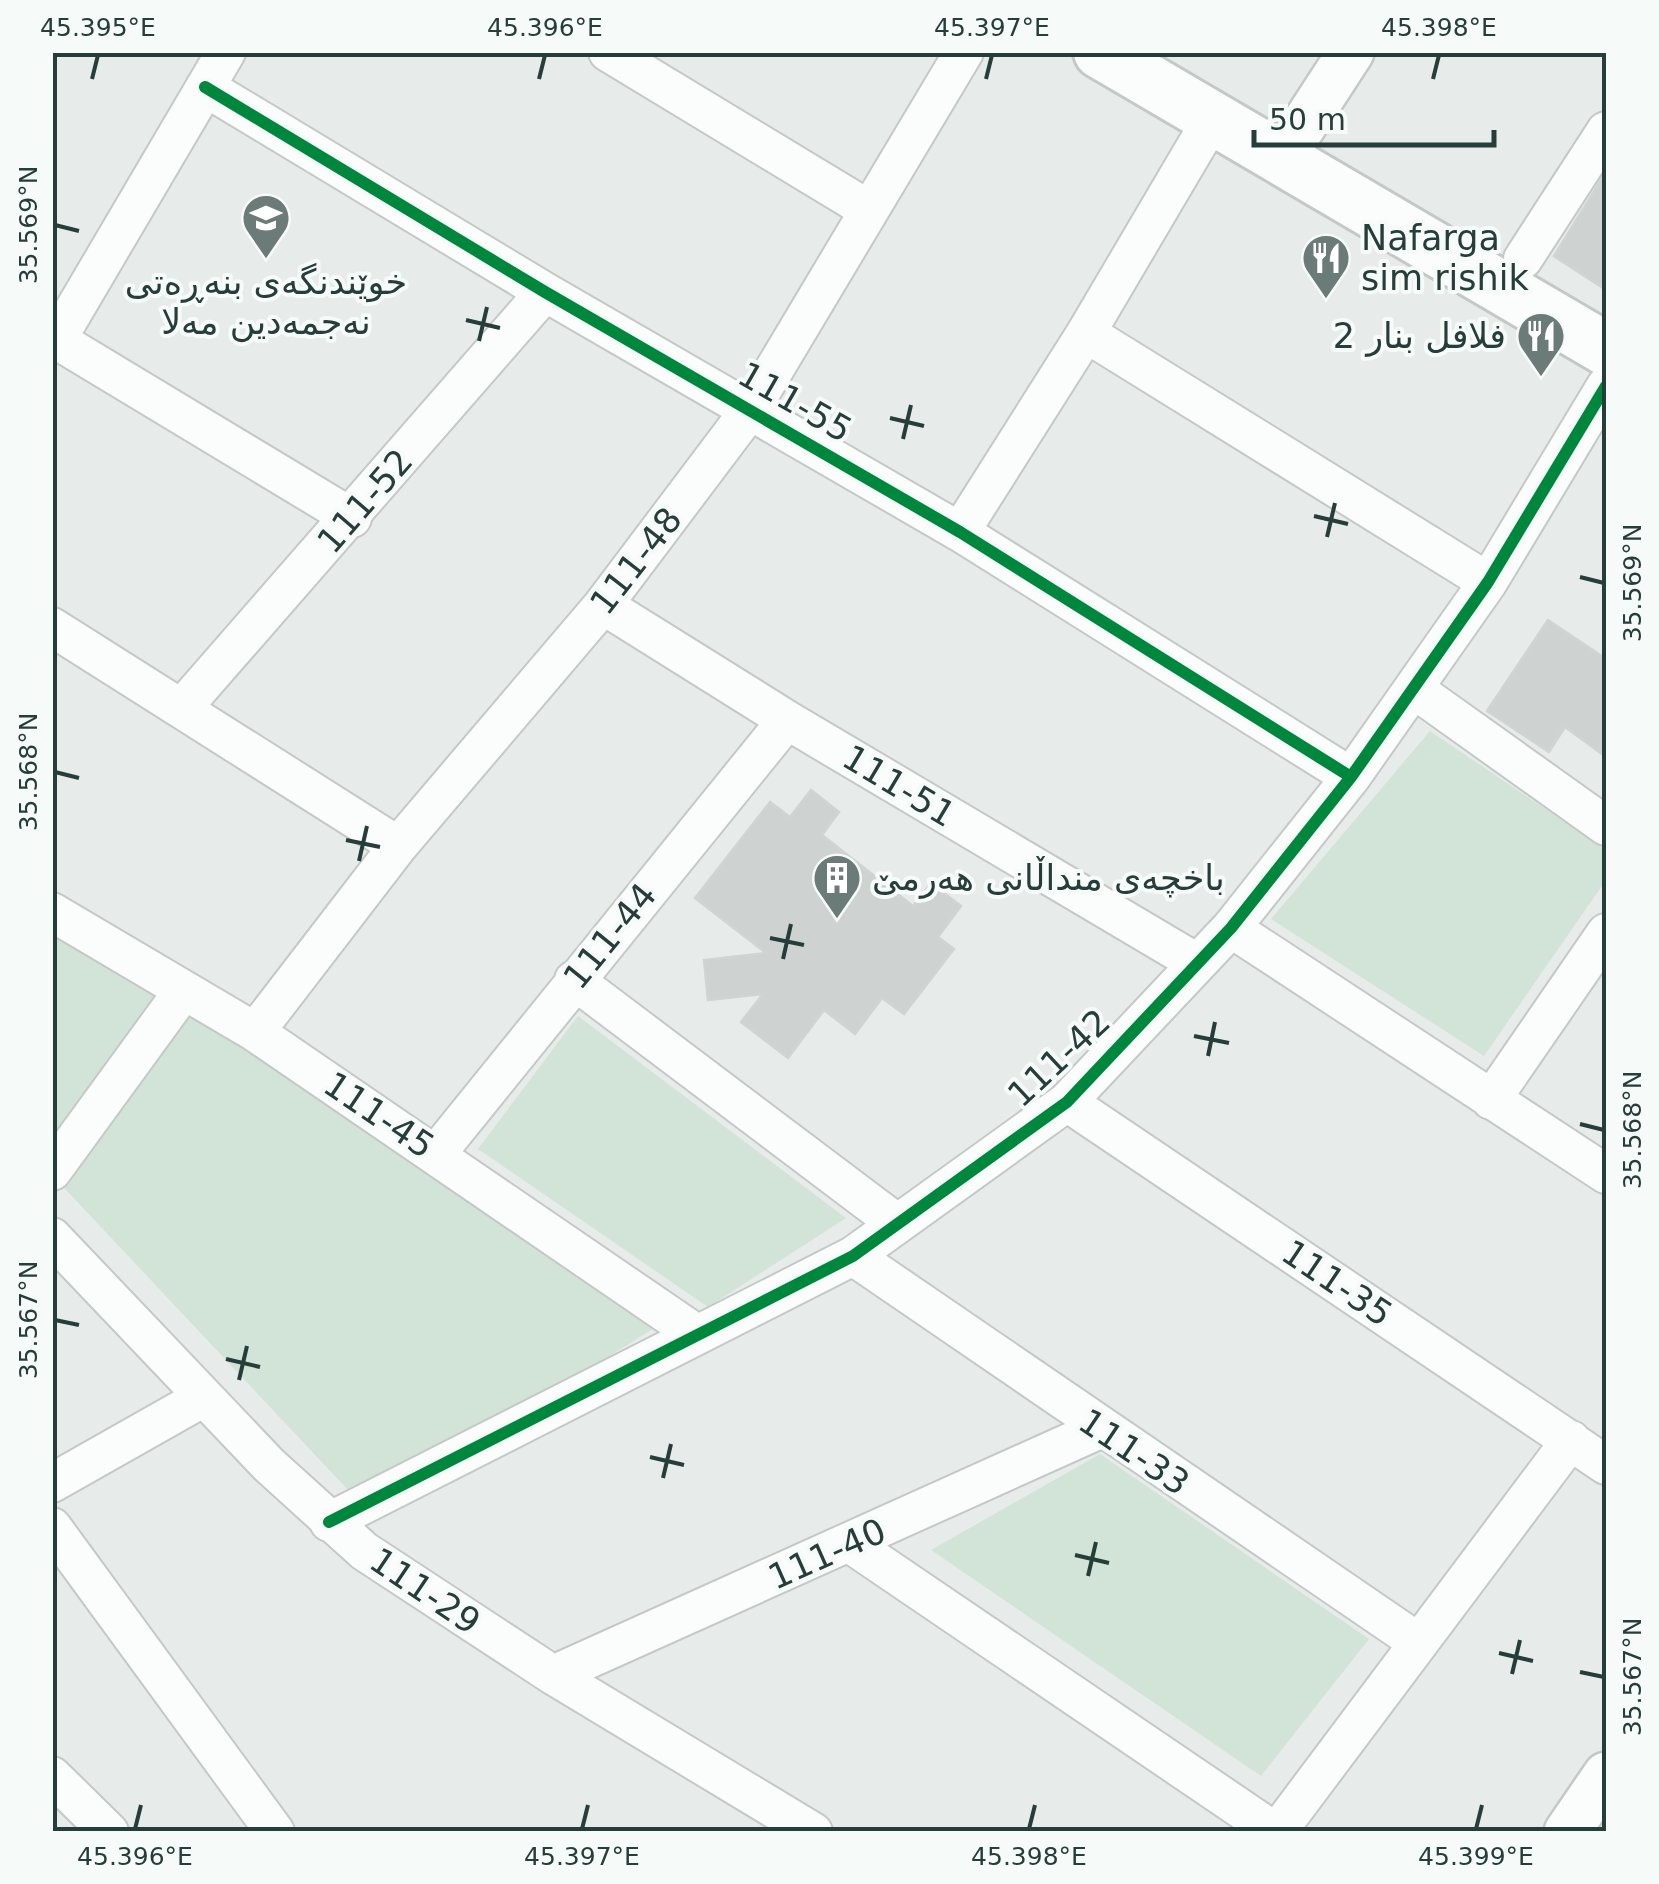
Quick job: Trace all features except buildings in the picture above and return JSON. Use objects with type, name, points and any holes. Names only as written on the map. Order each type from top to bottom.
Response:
[{"type":"main road","points":[[1100,52],[1211,121],[1606,349]]},
{"type":"main road","points":[[1164,52],[1606,311]]},
{"type":"street","points":[[226,52],[55,338],[352,518]]},
{"type":"street","points":[[608,52],[869,210]]},
{"type":"street","name":"111-48","points":[[255,1032],[398,846],[603,605],[750,410],[964,52]]},
{"type":"street","points":[[1299,132],[1351,52]]},
{"type":"street","name":"111-55","points":[[204,86],[545,292],[960,532],[1351,777]]},
{"type":"street","points":[[960,532],[1086,333],[1211,121]]},
{"type":"street","points":[[1523,259],[1606,131]]},
{"type":"street","name":"111-52","points":[[182,708],[352,518],[545,292]]},
{"type":"street","points":[[1086,333],[1488,582]]},
{"type":"street","name":"111-42","points":[[330,1522],[852,1256],[1067,1102],[1231,928],[1351,777],[1488,582],[1606,386]]},
{"type":"street","name":"111-51","points":[[603,605],[787,720],[1197,963]]},
{"type":"street","points":[[52,626],[398,846]]},
{"type":"street","points":[[1414,689],[1606,826]]},
{"type":"street","name":"111-44","points":[[436,1154],[787,720]]},
{"type":"street","name":"111-45","points":[[52,912],[255,1032],[695,1333]]},
{"type":"street","points":[[1231,928],[1606,1174]]},
{"type":"street","points":[[1491,1100],[1606,933]]},
{"type":"street","points":[[574,980],[895,1222]]},
{"type":"street","points":[[52,1170],[184,990]]},
{"type":"street","name":"111-35","points":[[1067,1102],[1606,1464]]},
{"type":"street","name":"111-29","points":[[52,1237],[330,1522],[401,1577],[791,1826]]},
{"type":"street","name":"111-33","points":[[852,1256],[1418,1643]]},
{"type":"street","points":[[52,1483],[204,1397]]},
{"type":"street","name":"111-40","points":[[553,1675],[1100,1429]]},
{"type":"street","points":[[850,1544],[1276,1832],[1570,1440]]},
{"type":"street","points":[[52,1527],[275,1832]]},
{"type":"street","points":[[52,1776],[109,1832]]},
{"type":"street","points":[[1567,1832],[1606,1776]]},
{"type":"street","points":[[1597,1832],[1606,1818]]},
{"type":"green space","points":[[1430,731],[1606,850],[1606,880],[1484,1056],[1271,919]]},
{"type":"green space","points":[[52,927],[220,1032],[661,1324],[365,1508],[53,1176]]},
{"type":"green space","points":[[578,1016],[846,1218],[708,1307],[478,1149]]},
{"type":"green space","points":[[1100,1454],[1369,1639],[1261,1776],[931,1550]]},
{"type":"cycle path","points":[[205,87],[545,292],[960,532],[1351,777]]},
{"type":"cycle path","points":[[329,1522],[853,1256],[1067,1102],[1231,928],[1351,777],[1488,582],[1606,386]]},
{"type":"place","name":"خوێندنگەی بنەڕەتی نەجمەدین مەلا","points":[[266,260]]},
{"type":"place","name":"Nafarga sim rishik","points":[[1326,300]]},
{"type":"place","name":"فلافل بنار 2","points":[[1541,378]]},
{"type":"place","name":"باخچەی منداڵانی هەرمێ","points":[[837,920]]}]
